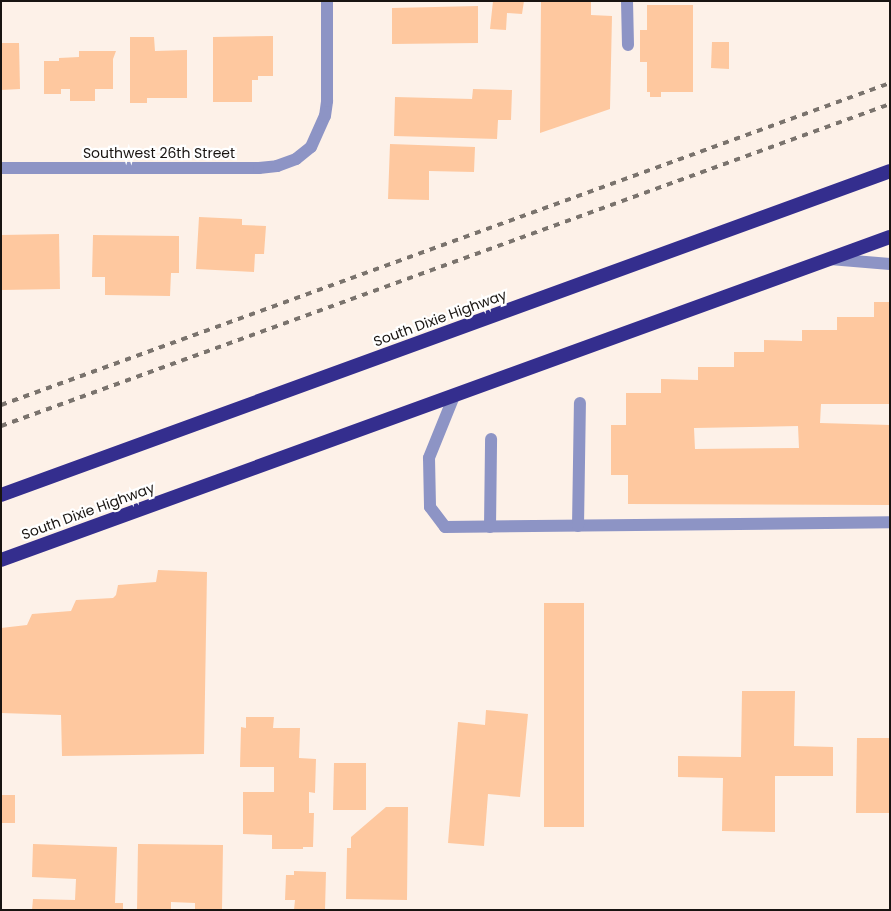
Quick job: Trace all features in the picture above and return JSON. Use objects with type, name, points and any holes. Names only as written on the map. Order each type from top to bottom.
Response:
[{"type":"highway","name":"South Dixie Highway","points":[[1,495],[890,171]]},
{"type":"highway","name":"South Dixie Highway","points":[[1,560],[890,237]]},
{"type":"street","name":"Southwest 26th Street","points":[[1,168],[259,168],[277,166],[296,159],[311,147],[319,132],[327,101],[327,1]]},
{"type":"street","points":[[627,1],[628,45]]},
{"type":"street","points":[[828,259],[890,264]]},
{"type":"street","points":[[454,396],[429,458],[430,507],[444,528],[890,522]]},
{"type":"street","points":[[578,526],[580,403]]},
{"type":"street","points":[[490,527],[491,439]]},
{"type":"building","points":[[493,1],[524,1],[522,14],[507,13],[506,30],[490,29]]},
{"type":"building","points":[[541,1],[591,1],[591,15],[612,16],[610,109],[540,133]]},
{"type":"building","points":[[647,5],[693,5],[693,92],[661,92],[661,97],[650,97],[650,92],[647,92],[647,62],[640,62],[640,30],[647,30]]},
{"type":"building","points":[[478,6],[478,43],[392,44],[392,8]]},
{"type":"building","points":[[273,36],[273,76],[258,76],[258,80],[252,80],[252,102],[213,102],[213,37]]},
{"type":"building","points":[[130,37],[154,37],[155,51],[187,50],[187,98],[147,98],[147,103],[130,103]]},
{"type":"building","points":[[712,42],[729,42],[729,69],[711,68]]},
{"type":"building","points":[[1,43],[19,43],[20,89],[1,90]]},
{"type":"building","points":[[79,51],[116,51],[113,59],[113,89],[95,89],[95,101],[70,101],[70,89],[61,89],[61,94],[44,94],[44,61],[59,61],[59,58],[79,57]]},
{"type":"building","points":[[473,89],[512,90],[511,120],[498,120],[497,139],[394,136],[395,97],[472,99]]},
{"type":"building","points":[[390,144],[475,147],[474,172],[429,171],[429,200],[388,199]]},
{"type":"building","points":[[199,217],[242,219],[242,225],[266,226],[264,254],[255,254],[254,272],[196,269]]},
{"type":"building","points":[[59,234],[60,289],[1,290],[1,235]]},
{"type":"building","points":[[93,235],[179,236],[179,273],[171,273],[170,296],[105,295],[105,277],[92,277]]},
{"type":"building","points":[[874,302],[890,302],[890,404],[821,404],[820,423],[890,425],[890,505],[628,504],[628,475],[611,475],[611,425],[626,425],[626,393],[661,393],[661,379],[698,380],[698,367],[734,367],[734,352],[764,352],[764,340],[802,341],[802,330],[837,330],[837,317],[874,317]],"holes":[[[798,426],[799,448],[695,449],[694,428]]]},
{"type":"building","points":[[158,570],[207,572],[204,754],[62,756],[61,715],[1,713],[1,628],[27,625],[32,614],[71,611],[76,600],[113,598],[116,595],[118,585],[156,582]]},
{"type":"building","points":[[544,603],[584,603],[584,827],[544,827]]},
{"type":"building","points":[[742,691],[795,691],[794,746],[833,747],[833,776],[775,776],[775,832],[722,831],[723,778],[678,777],[678,756],[741,757]]},
{"type":"building","points":[[486,710],[528,714],[520,797],[488,794],[484,846],[448,843],[458,722],[485,725]]},
{"type":"building","points":[[246,717],[274,717],[273,728],[300,728],[299,758],[316,759],[315,793],[309,792],[309,813],[314,813],[313,847],[303,847],[303,849],[272,849],[272,835],[243,834],[243,792],[274,792],[274,767],[240,767],[241,727],[246,728]]},
{"type":"building","points":[[857,738],[890,738],[890,813],[856,813]]},
{"type":"building","points":[[334,763],[366,763],[366,810],[333,810]]},
{"type":"building","points":[[1,795],[15,795],[15,823],[1,823]]},
{"type":"building","points":[[386,807],[408,807],[407,900],[346,899],[347,848],[351,848],[351,837]]},
{"type":"building","points":[[33,844],[117,847],[115,903],[123,903],[123,910],[32,910],[33,899],[75,900],[76,879],[32,877]]},
{"type":"building","points":[[138,844],[223,845],[222,910],[195,910],[195,903],[171,902],[171,910],[137,910]]},
{"type":"building","points":[[294,871],[326,872],[325,910],[294,910],[295,900],[285,900],[286,875],[294,875]]},
{"type":"railway","points":[[1,405],[890,83]]},
{"type":"railway","points":[[1,426],[890,104]]}]
